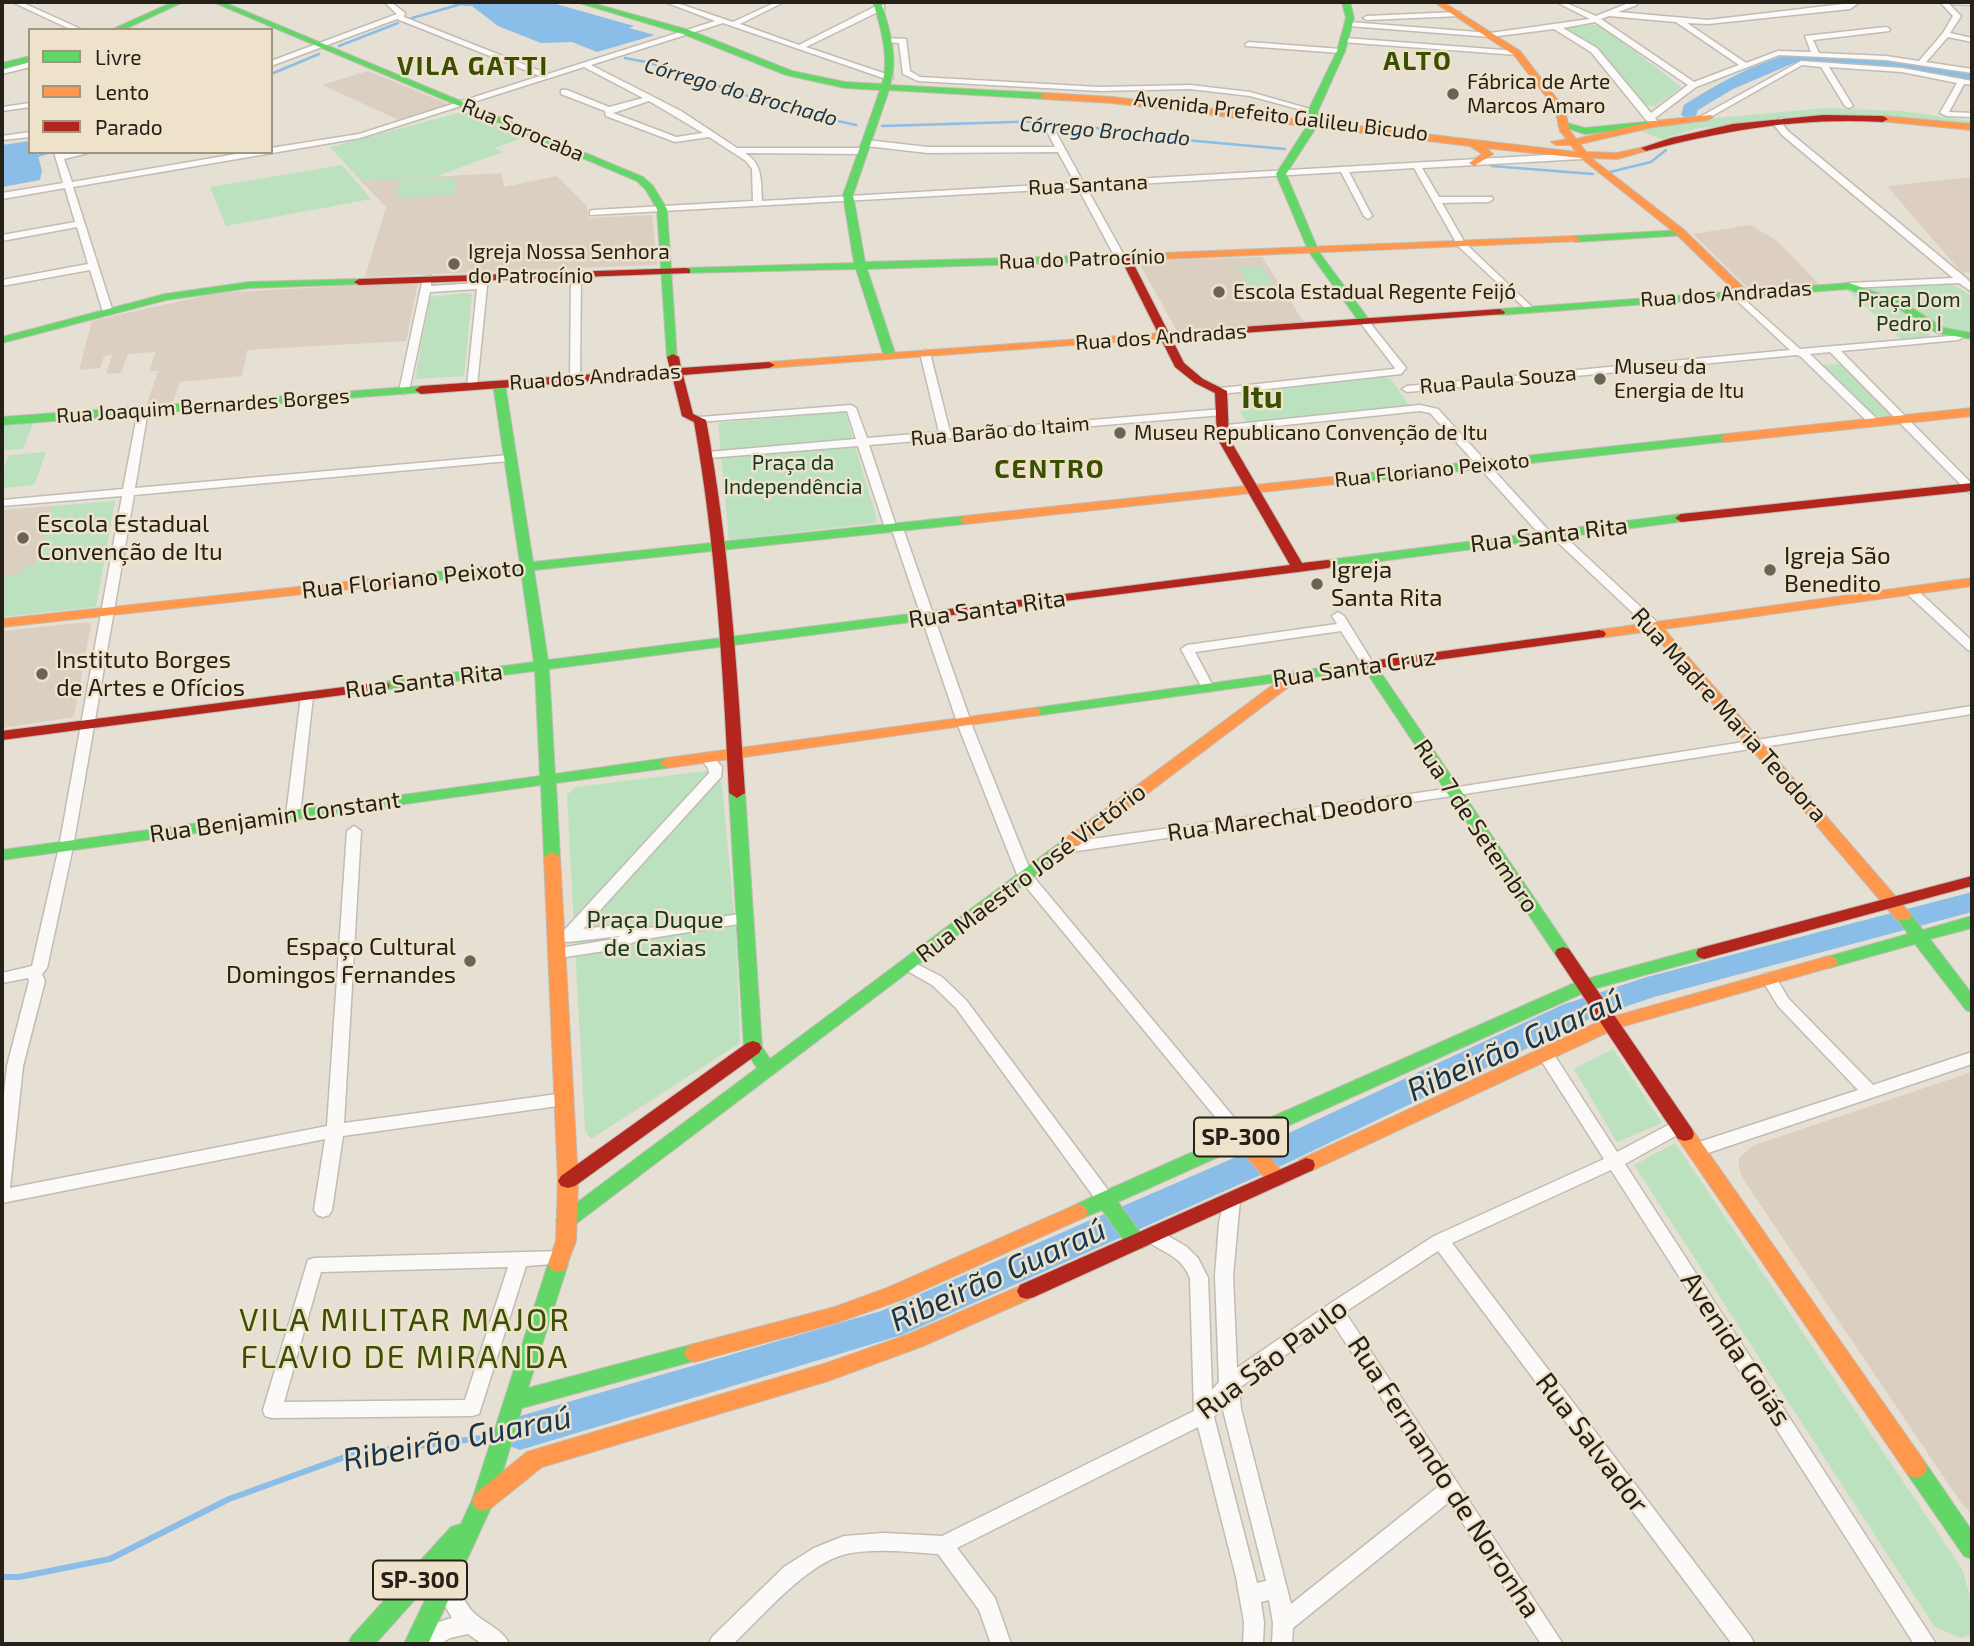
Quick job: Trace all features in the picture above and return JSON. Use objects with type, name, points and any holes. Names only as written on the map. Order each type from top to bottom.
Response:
[{"type":"main road","points":[[109,28],[168,2]]},
{"type":"main road","points":[[120,28],[179,2]]},
{"type":"main road","name":"Rua Sorocaba","points":[[217,2],[639,179],[650,188],[662,209]]},
{"type":"main road","name":"Avenida Prefeito Galileu Bicudo","points":[[580,2],[691,30]]},
{"type":"main road","name":"Avenida Prefeito Galileu Bicudo","points":[[600,2],[691,30],[789,73],[845,85],[886,84],[1098,94],[1478,140],[1574,142],[1628,131],[1653,122],[1799,107],[1972,127]]},
{"type":"main road","points":[[1346,2],[1346,33],[1313,119],[1281,174],[1314,252],[1364,321]]},
{"type":"main road","points":[[1438,2],[1517,53],[1559,108],[1563,125],[1584,156],[1599,171],[1682,233],[1739,293]]},
{"type":"main road","points":[[879,4],[887,40],[886,84],[849,199],[860,265],[890,356]]},
{"type":"main road","points":[[2,64],[28,58]]},
{"type":"main road","points":[[886,84],[1097,99],[1313,119]]},
{"type":"main road","points":[[969,88],[1003,84]]},
{"type":"main road","points":[[1100,89],[1167,102]]},
{"type":"main road","name":"Avenida Prefeito Galileu Bicudo","points":[[1313,119],[1473,144],[1584,156],[1617,156],[1697,132],[1745,124],[1784,126],[1843,112],[1972,117]]},
{"type":"main road","points":[[1563,125],[1582,131],[1653,122]]},
{"type":"main road","points":[[1609,128],[1651,136],[1658,144]]},
{"type":"main road","points":[[1473,144],[1488,154],[1483,160],[1474,163]]},
{"type":"main road","points":[[1599,171],[1601,162],[1617,156]]},
{"type":"main road","points":[[566,1221],[768,1070],[752,1048],[747,918],[728,642],[708,455],[700,420],[688,416],[679,374],[674,370],[662,209]]},
{"type":"main road","name":"Rua do Patrocínio","points":[[2,340],[165,297],[229,287],[426,284],[576,272],[1314,252],[1682,233]]},
{"type":"main road","points":[[1123,257],[1179,365],[1199,381],[1221,391],[1224,398],[1222,412],[1227,428],[1223,438],[1298,568]]},
{"type":"main road","points":[[1849,286],[1898,304],[1935,335],[1969,336]]},
{"type":"main road","name":"Rua dos Andradas","points":[[404,391],[1849,286]]},
{"type":"main road","points":[[480,1507],[566,1241],[568,1181],[562,943],[548,779],[542,666],[499,384]]},
{"type":"main road","name":"Rua Joaquim Bernardes Borges","points":[[2,421],[404,391]]},
{"type":"main road","name":"Rua Floriano Peixoto","points":[[891,528],[1972,412]]},
{"type":"main road","name":"Rua Santa Rita","points":[[2,736],[1701,515],[1971,488]]},
{"type":"main road","points":[[719,547],[891,528]]},
{"type":"main road","name":"Rua Floriano Peixoto","points":[[2,623],[719,547]]},
{"type":"main road","name":"Rua Santa Cruz","points":[[736,753],[1655,628],[1972,582]]},
{"type":"main road","name":"Rua Madre Maria Teodora","points":[[1655,628],[1896,906],[1914,934]]},
{"type":"main road","name":"Rua 7 de Setembro","points":[[1369,666],[1588,990]]},
{"type":"main road","name":"Rua Maestro José Victório","points":[[768,1070],[1293,677]]},
{"type":"main road","points":[[548,779],[736,753]]},
{"type":"main road","name":"Rua Benjamin Constant","points":[[2,855],[548,779]]},
{"type":"main road","name":"SP-300","points":[[513,1401],[865,1305],[1105,1199],[1246,1143],[1588,990],[1896,906],[1972,881]]},
{"type":"main road","name":"SP-300","points":[[360,1644],[480,1507],[535,1459],[872,1357],[1139,1236],[1231,1200],[1273,1174],[1545,1054],[1607,1018],[1769,978],[1914,934],[1972,922]]},
{"type":"main road","points":[[1914,934],[1972,1006]]},
{"type":"main road","points":[[1588,990],[1972,1549]]},
{"type":"main road","points":[[568,1181],[752,1048]]},
{"type":"main road","points":[[1246,1143],[1273,1174]]},
{"type":"main road","points":[[1105,1199],[1139,1236]]},
{"type":"main road","points":[[498,1450],[515,1462],[535,1459]]},
{"type":"main road","name":"SP-300","points":[[419,1644],[480,1507]]},
{"type":"street","points":[[16,2],[74,28]]},
{"type":"street","points":[[273,63],[398,17],[403,12],[387,2]]},
{"type":"street","points":[[668,2],[798,48],[886,84]]},
{"type":"street","points":[[733,25],[781,2]]},
{"type":"street","points":[[1559,2],[1594,18],[1693,85]]},
{"type":"street","points":[[1346,33],[1490,35],[1588,22],[1607,10],[1643,2]]},
{"type":"street","points":[[1607,10],[1635,16],[1708,22],[1850,7],[1856,2]]},
{"type":"street","points":[[1934,2],[1972,3]]},
{"type":"street","points":[[1922,62],[1946,34],[1956,16],[1943,2]]},
{"type":"street","points":[[1579,12],[1618,9],[1634,3]]},
{"type":"street","points":[[798,48],[879,4]]},
{"type":"street","points":[[1618,9],[1635,16]]},
{"type":"street","points":[[1249,44],[1346,33],[1457,14]]},
{"type":"street","points":[[398,17],[549,77]]},
{"type":"street","points":[[1678,19],[1744,65]]},
{"type":"street","points":[[273,151],[360,136],[722,21]]},
{"type":"street","points":[[1555,26],[1594,50],[1653,122],[1693,85],[1779,54],[1922,62],[1972,71]]},
{"type":"street","points":[[1816,54],[1808,38],[1886,29]]},
{"type":"street","points":[[1346,33],[1517,53]]},
{"type":"street","points":[[1946,34],[1972,40]]},
{"type":"street","points":[[887,40],[903,41],[906,72],[911,76],[931,80],[1100,89],[1171,86],[1214,89],[1250,94],[1313,119]]},
{"type":"street","points":[[1823,64],[1843,112]]},
{"type":"street","points":[[1702,118],[1794,65],[1823,64],[1902,70],[1972,83]]},
{"type":"street","points":[[586,65],[651,98],[738,150],[756,169],[758,204]]},
{"type":"street","points":[[2,72],[28,66]]},
{"type":"street","points":[[1945,114],[1962,81]]},
{"type":"street","points":[[564,92],[609,110],[651,98]]},
{"type":"street","points":[[2,109],[28,105]]},
{"type":"street","points":[[609,110],[609,114],[671,139],[713,134]]},
{"type":"street","points":[[1784,126],[1972,289]]},
{"type":"street","points":[[1049,127],[1123,257]]},
{"type":"street","points":[[2,138],[28,134]]},
{"type":"street","points":[[738,150],[865,147],[928,150],[1060,149]]},
{"type":"street","points":[[2,196],[256,154]]},
{"type":"street","points":[[59,155],[108,312]]},
{"type":"street","name":"Rua Santana","points":[[593,214],[1584,156]]},
{"type":"street","points":[[1417,166],[1461,244],[1529,309]]},
{"type":"street","points":[[1344,170],[1368,216]]},
{"type":"street","points":[[1437,200],[1489,199]]},
{"type":"street","points":[[2,238],[81,224]]},
{"type":"street","points":[[2,282],[94,266]]},
{"type":"street","points":[[575,378],[576,272]]},
{"type":"street","points":[[1849,286],[1972,278]]},
{"type":"street","points":[[472,386],[482,281]]},
{"type":"street","points":[[404,391],[426,284]]},
{"type":"street","points":[[1739,293],[1874,422]]},
{"type":"street","points":[[1221,391],[1397,372],[1401,368],[1364,321]]},
{"type":"street","points":[[1833,349],[1906,342],[1935,335]]},
{"type":"street","points":[[1833,349],[1971,488]]},
{"type":"street","name":"Rua Paula Souza","points":[[1407,389],[1833,349]]},
{"type":"street","points":[[925,353],[945,435]]},
{"type":"street","points":[[1813,363],[1845,361]]},
{"type":"street","points":[[1227,428],[1420,408],[1397,372]]},
{"type":"street","points":[[700,420],[851,408],[891,528],[898,531],[963,721],[1025,877],[1246,1143]]},
{"type":"street","name":"Rua Madre Maria Teodora","points":[[1420,408],[1437,413],[1481,464],[1551,535],[1655,628]]},
{"type":"street","points":[[2,978],[34,972],[39,968],[66,847],[143,411]]},
{"type":"street","name":"Rua Barão do Itaim","points":[[862,442],[1222,412]]},
{"type":"street","points":[[708,455],[862,442]]},
{"type":"street","points":[[2,503],[509,458]]},
{"type":"street","points":[[1911,591],[1972,647]]},
{"type":"street","points":[[1208,688],[1187,649],[1341,622],[1369,666]]},
{"type":"street","points":[[293,815],[307,696]]},
{"type":"street","name":"Rua Marechal Deodoro","points":[[1063,848],[1452,792],[1972,710]]},
{"type":"street","points":[[562,943],[716,774],[706,757]]},
{"type":"street","points":[[323,1210],[335,1131],[354,831]]},
{"type":"street","points":[[562,943],[617,944],[636,935],[747,918]]},
{"type":"street","points":[[909,965],[937,981],[961,1004],[1105,1199]]},
{"type":"street","points":[[2,1186],[9,1067],[37,981],[34,972]]},
{"type":"street","points":[[1769,978],[1783,1002],[1870,1092]]},
{"type":"street","name":"Avenida Goiás","points":[[1545,1054],[1926,1644]]},
{"type":"street","points":[[1696,1150],[1972,1058]]},
{"type":"street","points":[[2,1196],[335,1131],[565,1099]]},
{"type":"street","name":"Rua São Paulo","points":[[719,1644],[791,1574],[821,1555],[844,1545],[883,1542],[943,1545],[1204,1415],[1228,1385],[1334,1310],[1440,1241],[1615,1161],[1680,1126]]},
{"type":"street","points":[[1231,1200],[1224,1242],[1228,1385],[1231,1409],[1278,1588],[1283,1623],[1282,1644]]},
{"type":"street","points":[[1139,1236],[1180,1250],[1189,1258],[1199,1278],[1204,1415],[1249,1595],[1254,1622],[1253,1644]]},
{"type":"street","name":"Rua Salvador","points":[[1440,1241],[1745,1644]]},
{"type":"street","points":[[519,1259],[472,1408],[272,1410],[314,1265],[519,1259],[560,1258]]},
{"type":"street","name":"Rua Fernando de Noronha","points":[[1334,1310],[1553,1644]]},
{"type":"street","points":[[1283,1623],[1451,1488]]},
{"type":"street","points":[[943,1545],[988,1605],[1001,1644]]},
{"type":"street","points":[[445,1586],[458,1614],[468,1625],[499,1644]]},
{"type":"street","points":[[1249,1595],[1278,1588]]},
{"type":"street","points":[[419,1644],[446,1629],[468,1625]]},
{"type":"shaded area","points":[[368,71],[449,105],[401,121],[322,85]]},
{"type":"shaded area","points":[[501,173],[504,187],[557,176],[587,206],[588,218],[652,215],[657,265],[365,277],[386,207],[361,181]]},
{"type":"shaded area","points":[[1972,177],[1972,272],[1962,273],[1887,186]]},
{"type":"shaded area","points":[[1750,225],[1777,241],[1820,285],[1750,290],[1693,234]]},
{"type":"shaded area","name":"Escola Estadual Regente Feijó","points":[[1262,257],[1304,322],[1177,331],[1138,261]]},
{"type":"shaded area","points":[[418,282],[406,341],[247,350],[242,376],[180,382],[172,404],[146,406],[158,371],[149,371],[156,352],[128,354],[121,373],[106,374],[112,355],[104,356],[100,368],[79,370],[92,321],[216,293]]},
{"type":"shaded area","name":"Escola Estadual Convenção de Itu","points":[[53,506],[35,566],[21,574],[2,576],[2,510]]},
{"type":"shaded area","name":"Instituto Borges de Artes e Ofícios","points":[[88,622],[91,625],[74,717],[2,728],[2,631]]},
{"type":"shaded area","points":[[1972,1072],[1972,1514],[1962,1504],[1743,1179],[1739,1158],[1754,1145]]},
{"type":"green space","points":[[1587,24],[1602,26],[1681,87],[1656,106],[1645,105],[1602,53],[1566,29]]},
{"type":"green space","points":[[1826,108],[1901,111],[1972,121],[1972,124],[1883,116],[1698,128],[1661,139],[1639,130],[1693,120]]},
{"type":"green space","points":[[466,111],[526,137],[494,148],[503,152],[434,177],[361,181],[330,147]]},
{"type":"green space","points":[[342,165],[371,199],[226,226],[210,187]]},
{"type":"green space","points":[[456,178],[454,195],[397,198],[399,181]]},
{"type":"green space","points":[[1261,266],[1274,286],[1251,288],[1237,267]]},
{"type":"green space","name":"Praça Dom Pedro I","points":[[1951,284],[1972,296],[1972,332],[1929,330],[1929,337],[1902,340],[1846,289]]},
{"type":"green space","points":[[467,293],[472,295],[464,376],[415,379],[430,297]]},
{"type":"green space","points":[[1845,364],[1893,416],[1872,416],[1821,365]]},
{"type":"green space","points":[[1384,377],[1391,379],[1409,405],[1405,408],[1251,423],[1246,422],[1240,412],[1246,407],[1239,394],[1242,391]]},
{"type":"green space","name":"Praça da Independência","points":[[845,412],[877,520],[875,523],[729,540],[718,423]]},
{"type":"green space","points":[[34,421],[23,449],[2,450],[2,424]]},
{"type":"green space","points":[[46,452],[34,485],[2,488],[2,473],[9,455]]},
{"type":"green space","points":[[115,501],[96,607],[2,617],[2,576],[21,574],[23,567],[35,566],[53,506]]},
{"type":"green space","name":"Praça Duque de Caxias","points":[[705,771],[716,774],[722,784],[736,934],[740,1043],[591,1139],[585,1131],[567,795],[576,787]]},
{"type":"green space","points":[[1613,1049],[1662,1123],[1617,1142],[1574,1069]]},
{"type":"green space","points":[[1675,1143],[1962,1569],[1972,1603],[1972,1634],[1960,1638],[1934,1626],[1634,1165]]},
{"type":"water","points":[[462,2],[549,2],[634,26],[629,28],[655,35],[597,52],[572,42],[541,43],[498,26],[472,6],[452,5]]},
{"type":"water","points":[[28,141],[28,154],[38,154],[42,171],[40,180],[2,187],[2,145]]},
{"type":"waterway","name":"Córrego do Brochado","points":[[412,18],[458,5]]},
{"type":"waterway","name":"Córrego do Brochado","points":[[339,46],[398,23]]},
{"type":"waterway","name":"Córrego do Brochado","points":[[273,73],[319,54]]},
{"type":"waterway","name":"Córrego do Brochado","points":[[625,58],[651,63],[792,111],[856,125]]},
{"type":"waterway","name":"Córrego do Brochado","points":[[1689,115],[1690,108],[1740,78],[1794,58],[1900,65],[1972,77]]},
{"type":"waterway","name":"Córrego Brochado","points":[[882,126],[1046,121],[1174,139],[1285,149]]},
{"type":"waterway","name":"Córrego do Brochado","points":[[1610,172],[1651,162],[1666,150]]},
{"type":"waterway","name":"Córrego do Brochado","points":[[34,157],[44,154]]},
{"type":"waterway","name":"Córrego do Brochado","points":[[1492,166],[1593,174]]},
{"type":"waterway","name":"Ribeirão Guaraú","points":[[520,1433],[889,1324],[1271,1156],[1573,1013],[1647,988],[1972,902]]},
{"type":"waterway","name":"Ribeirão Guaraú","points":[[2,1577],[19,1577],[110,1559],[229,1499],[353,1454],[490,1437]]},
{"type":"traffic: fast","points":[[120,28],[179,2]]},
{"type":"traffic: fast","points":[[217,2],[640,179],[650,188],[662,209],[673,357]]},
{"type":"traffic: fast","points":[[580,2],[686,32],[789,73],[845,85],[1044,96]]},
{"type":"traffic: fast","points":[[877,2],[885,28],[890,73],[848,195],[859,261],[890,356]]},
{"type":"traffic: fast","points":[[1346,2],[1350,18],[1341,51],[1313,111],[1312,126],[1281,174],[1314,252],[1364,321]]},
{"type":"traffic: fast","points":[[2,66],[28,60]]},
{"type":"traffic: fast","points":[[1563,125],[1585,131],[1654,124]]},
{"type":"traffic: fast","points":[[1575,239],[1682,233]]},
{"type":"traffic: fast","points":[[686,271],[1116,258]]},
{"type":"traffic: fast","points":[[2,340],[165,297],[249,285],[359,282]]},
{"type":"traffic: fast","points":[[1500,312],[1849,286],[1897,303],[1941,331],[1972,336]]},
{"type":"traffic: fast","points":[[499,384],[542,666],[552,857]]},
{"type":"traffic: fast","points":[[2,421],[421,390]]},
{"type":"traffic: fast","points":[[1359,478],[1726,438]]},
{"type":"traffic: fast","points":[[1328,564],[1681,518]]},
{"type":"traffic: fast","points":[[399,580],[965,520]]},
{"type":"traffic: fast","points":[[383,686],[949,613]]},
{"type":"traffic: fast","points":[[1034,712],[1371,665]]},
{"type":"traffic: fast","points":[[1369,666],[1563,953]]},
{"type":"traffic: fast","points":[[2,855],[667,763]]},
{"type":"traffic: fast","points":[[737,793],[753,1048],[768,1070]]},
{"type":"traffic: fast","points":[[566,1221],[1072,842]]},
{"type":"traffic: fast","points":[[1903,916],[1972,1006]]},
{"type":"traffic: fast","points":[[1829,962],[1972,922]]},
{"type":"traffic: fast","points":[[1078,1212],[1585,985],[1704,953]]},
{"type":"traffic: fast","points":[[1105,1199],[1136,1242]]},
{"type":"traffic: fast","points":[[513,1401],[558,1264]]},
{"type":"traffic: fast","points":[[416,1644],[483,1501],[513,1401],[694,1353]]},
{"type":"traffic: fast","points":[[1916,1468],[1972,1549]]},
{"type":"traffic: fast","points":[[360,1644],[459,1534]]},
{"type":"traffic: slow","points":[[1438,2],[1517,53],[1559,108],[1565,131],[1589,162],[1679,231],[1743,293]]},
{"type":"traffic: slow","points":[[1044,96],[1112,100],[1557,154],[1617,156],[1646,148]]},
{"type":"traffic: slow","points":[[1556,142],[1574,142],[1654,124],[1708,117]]},
{"type":"traffic: slow","points":[[1883,119],[1972,127]]},
{"type":"traffic: slow","points":[[1473,144],[1488,154],[1474,163]]},
{"type":"traffic: slow","points":[[1116,258],[1575,239]]},
{"type":"traffic: slow","points":[[769,365],[1242,330]]},
{"type":"traffic: slow","points":[[1726,438],[1972,412]]},
{"type":"traffic: slow","points":[[965,520],[1359,478]]},
{"type":"traffic: slow","points":[[2,623],[399,580]]},
{"type":"traffic: slow","points":[[1599,634],[1972,582]]},
{"type":"traffic: slow","points":[[1655,627],[1903,916]]},
{"type":"traffic: slow","points":[[1072,842],[1290,679]]},
{"type":"traffic: slow","points":[[667,763],[1034,712]]},
{"type":"traffic: slow","points":[[552,857],[568,1181],[566,1241],[558,1264]]},
{"type":"traffic: slow","points":[[1306,1165],[1611,1023],[1829,962]]},
{"type":"traffic: slow","points":[[1685,1134],[1916,1468]]},
{"type":"traffic: slow","points":[[1241,1137],[1277,1179]]},
{"type":"traffic: slow","points":[[694,1353],[836,1315],[894,1294],[1078,1212]]},
{"type":"traffic: slow","points":[[483,1501],[535,1459],[828,1372],[916,1340],[1027,1291]]},
{"type":"traffic: jam","points":[[1646,148],[1763,122],[1823,117],[1883,119]]},
{"type":"traffic: jam","points":[[1125,257],[1179,365],[1199,381],[1221,391],[1223,438],[1298,568]]},
{"type":"traffic: jam","points":[[359,282],[686,271]]},
{"type":"traffic: jam","points":[[1242,330],[1500,312]]},
{"type":"traffic: jam","points":[[673,357],[688,416],[700,420],[715,512],[725,606],[737,793]]},
{"type":"traffic: jam","points":[[421,390],[769,365]]},
{"type":"traffic: jam","points":[[1681,518],[1972,487]]},
{"type":"traffic: jam","points":[[949,613],[1328,564]]},
{"type":"traffic: jam","points":[[1371,665],[1599,634]]},
{"type":"traffic: jam","points":[[2,736],[383,686]]},
{"type":"traffic: jam","points":[[1704,953],[1972,881]]},
{"type":"traffic: jam","points":[[1563,953],[1685,1134]]},
{"type":"traffic: jam","points":[[568,1181],[753,1048]]},
{"type":"traffic: jam","points":[[1027,1291],[1306,1165]]},
{"type":"place","name":"Fábrica de Arte Marcos Amaro","points":[[1453,94]]},
{"type":"place","name":"Igreja Nossa Senhora do Patrocínio","points":[[454,264]]},
{"type":"place","name":"Escola Estadual Regente Feijó","points":[[1219,292]]},
{"type":"place","name":"Museu da Energia de Itu","points":[[1600,379]]},
{"type":"place","name":"Museu Republicano Convenção de Itu","points":[[1120,433]]},
{"type":"place","name":"Escola Estadual Convenção de Itu","points":[[23,538]]},
{"type":"place","name":"Igreja São Benedito","points":[[1770,570]]},
{"type":"place","name":"Igreja Santa Rita","points":[[1317,584]]},
{"type":"place","name":"Instituto Borges de Artes e Ofícios","points":[[42,674]]},
{"type":"place","name":"Espaço Cultural Domingos Fernandes","points":[[470,961]]},
{"type":"district","name":"ALTO","points":[[1418,61]]},
{"type":"district","name":"VILA GATTI","points":[[473,66]]},
{"type":"district","name":"Itu","points":[[1262,397]]},
{"type":"district","name":"CENTRO","points":[[1050,469]]},
{"type":"district","name":"VILA MILITAR MAJOR FLAVIO DE MIRANDA","points":[[405,1338]]}]
